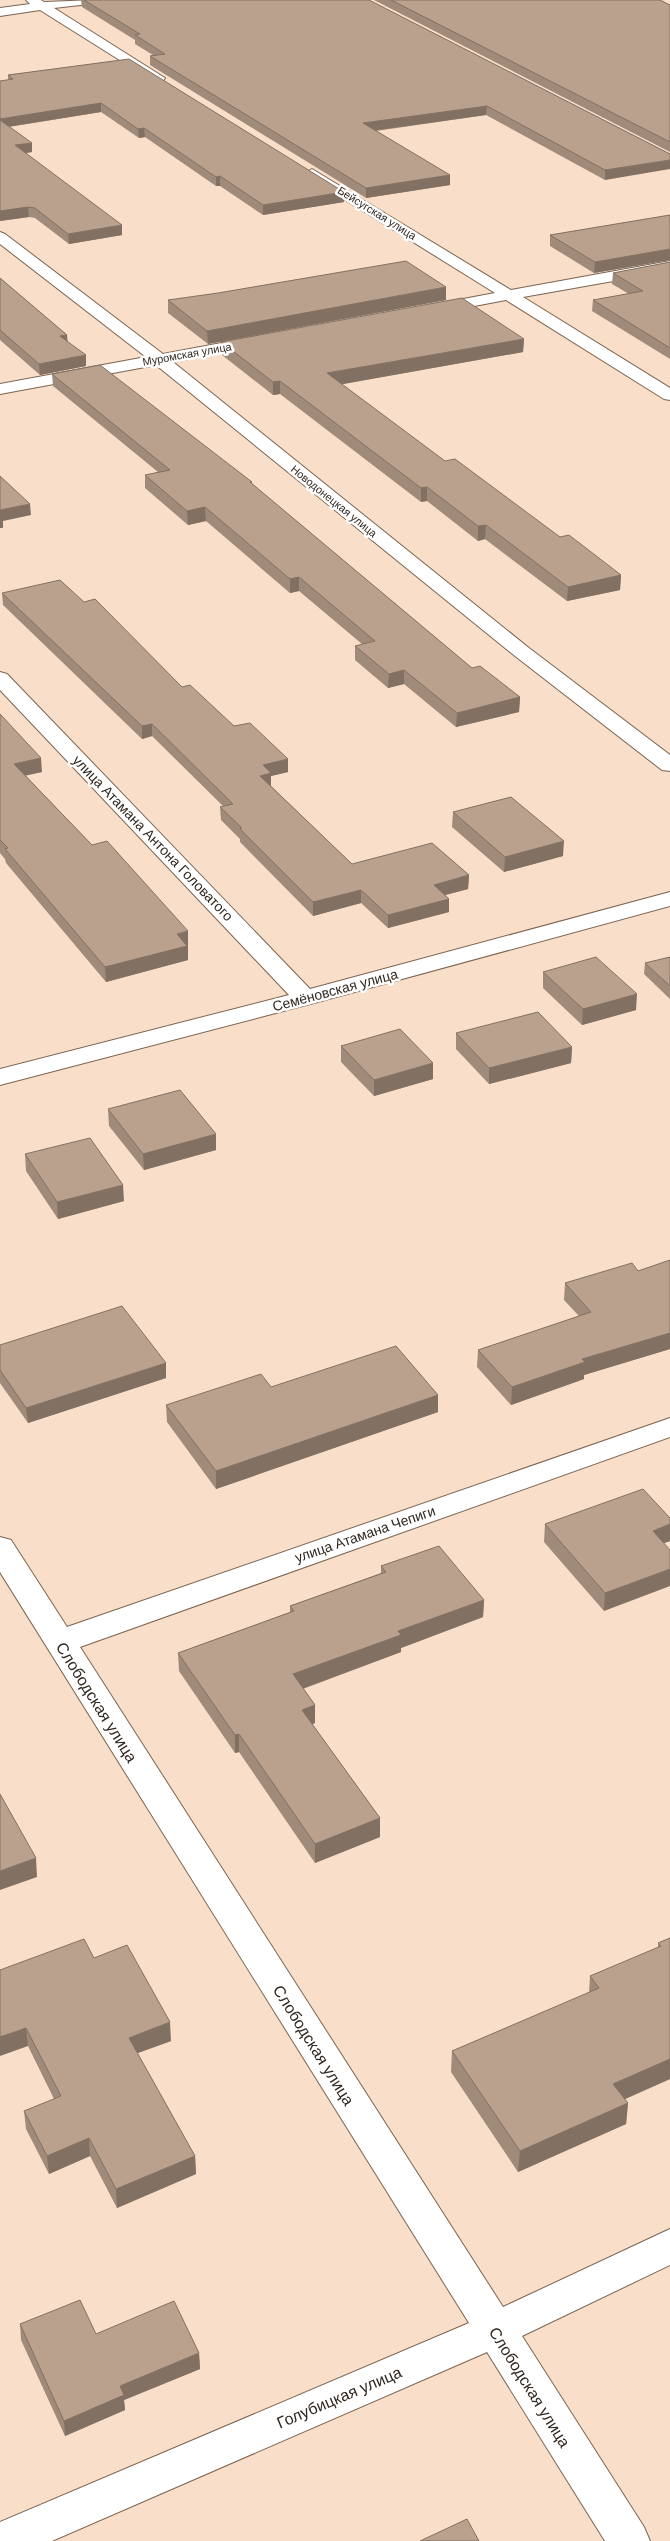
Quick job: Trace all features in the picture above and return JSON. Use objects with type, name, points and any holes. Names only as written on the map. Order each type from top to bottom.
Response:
[{"type":"street","points":[[0,12],[37,3],[89,0]]},
{"type":"street","points":[[37,3],[168,84]]},
{"type":"street","name":"Бейсугская улица","points":[[301,166],[670,395]]},
{"type":"street","name":"Новодонецкая улица","points":[[0,237],[159,360],[522,652],[670,765]]},
{"type":"street","points":[[413,313],[670,266]]},
{"type":"street","name":"Муромская улица","points":[[0,389],[276,338]]},
{"type":"street","name":"улица Атамана Антона Головатого","points":[[0,678],[306,998]]},
{"type":"street","name":"Семёновская улица","points":[[0,1077],[306,998],[670,899]]},
{"type":"street","name":"улица Атамана Чепиги","points":[[59,1642],[670,1427]]},
{"type":"street","name":"Слободская улица","points":[[0,1547],[629,2541]]},
{"type":"street","name":"Голубицкая улица","points":[[4,2541],[495,2330],[670,2246]]},
{"type":"building","points":[[84,0],[369,0],[670,154],[670,160],[605,170],[487,106],[363,123],[450,175],[366,188],[150,56],[165,54],[135,35],[140,34]]},
{"type":"building","points":[[391,0],[660,0],[670,5],[670,142]]},
{"type":"building","points":[[129,59],[344,192],[263,205],[220,176],[216,177],[144,128],[138,129],[101,103],[0,119],[0,81],[13,79],[8,75]]},
{"type":"building","points":[[0,120],[32,143],[15,145],[122,225],[68,234],[35,208],[28,207],[0,211]]},
{"type":"building","points":[[670,215],[670,249],[595,262],[550,235]]},
{"type":"building","points":[[406,261],[446,287],[207,331],[168,300],[218,293]]},
{"type":"building","points":[[670,262],[670,348],[593,300],[643,291],[613,273]]},
{"type":"building","points":[[0,278],[67,335],[60,336],[86,355],[39,364],[0,330]]},
{"type":"building","points":[[462,298],[524,339],[327,373],[445,461],[455,459],[560,537],[569,535],[621,575],[568,587],[486,525],[478,526],[427,487],[421,488],[280,381],[273,382],[221,342]]},
{"type":"building","points":[[100,365],[252,482],[250,482],[472,668],[480,666],[520,697],[457,713],[404,670],[389,674],[355,646],[375,641],[299,577],[290,579],[205,507],[187,511],[145,475],[170,470],[52,374]]},
{"type":"building","points":[[0,476],[30,504],[0,510]]},
{"type":"building","points":[[60,580],[84,602],[95,599],[182,687],[190,685],[234,726],[250,723],[288,759],[263,765],[271,773],[260,776],[352,864],[432,843],[469,875],[434,885],[449,899],[388,915],[361,890],[313,902],[220,807],[233,804],[152,724],[142,726],[2,593]]},
{"type":"building","points":[[0,714],[41,758],[14,764],[92,845],[107,841],[188,931],[177,934],[187,946],[105,967],[5,849],[8,848],[0,840]]},
{"type":"building","points":[[511,797],[564,841],[505,857],[453,812]]},
{"type":"building","points":[[596,957],[637,994],[583,1009],[543,972]]},
{"type":"building","points":[[670,957],[670,986],[645,963]]},
{"type":"building","points":[[538,1012],[572,1047],[489,1068],[456,1033]]},
{"type":"building","points":[[400,1029],[433,1063],[374,1080],[341,1046]]},
{"type":"building","points":[[180,1090],[216,1134],[143,1154],[108,1109]]},
{"type":"building","points":[[90,1138],[123,1185],[57,1202],[25,1154]]},
{"type":"building","points":[[670,1260],[670,1333],[582,1359],[585,1362],[512,1387],[478,1350],[591,1312],[565,1283],[632,1263],[638,1271]]},
{"type":"building","points":[[122,1306],[166,1363],[26,1408],[0,1370],[0,1345]]},
{"type":"building","points":[[396,1346],[438,1395],[216,1471],[166,1405],[261,1374],[271,1387]]},
{"type":"building","points":[[643,1489],[670,1518],[670,1524],[653,1531],[670,1550],[670,1569],[605,1593],[545,1524]]},
{"type":"building","points":[[439,1546],[484,1600],[398,1631],[401,1635],[293,1674],[315,1705],[302,1710],[380,1818],[315,1844],[239,1734],[235,1735],[178,1653],[294,1611],[290,1606],[386,1572],[381,1566]]},
{"type":"building","points":[[0,1794],[36,1858],[0,1871]]},
{"type":"building","points":[[670,1938],[670,2059],[613,2084],[628,2103],[520,2151],[452,2051],[599,1988],[590,1976],[661,1946],[658,1943]]},
{"type":"building","points":[[84,1939],[94,1958],[127,1945],[170,2022],[129,2038],[195,2156],[116,2189],[89,2138],[47,2156],[24,2111],[61,2096],[26,2028],[0,2037],[0,1970]]},
{"type":"building","points":[[80,2300],[96,2334],[174,2301],[199,2353],[120,2386],[124,2395],[64,2421],[20,2324]]},
{"type":"building","points":[[467,2519],[479,2541],[420,2541]]}]
